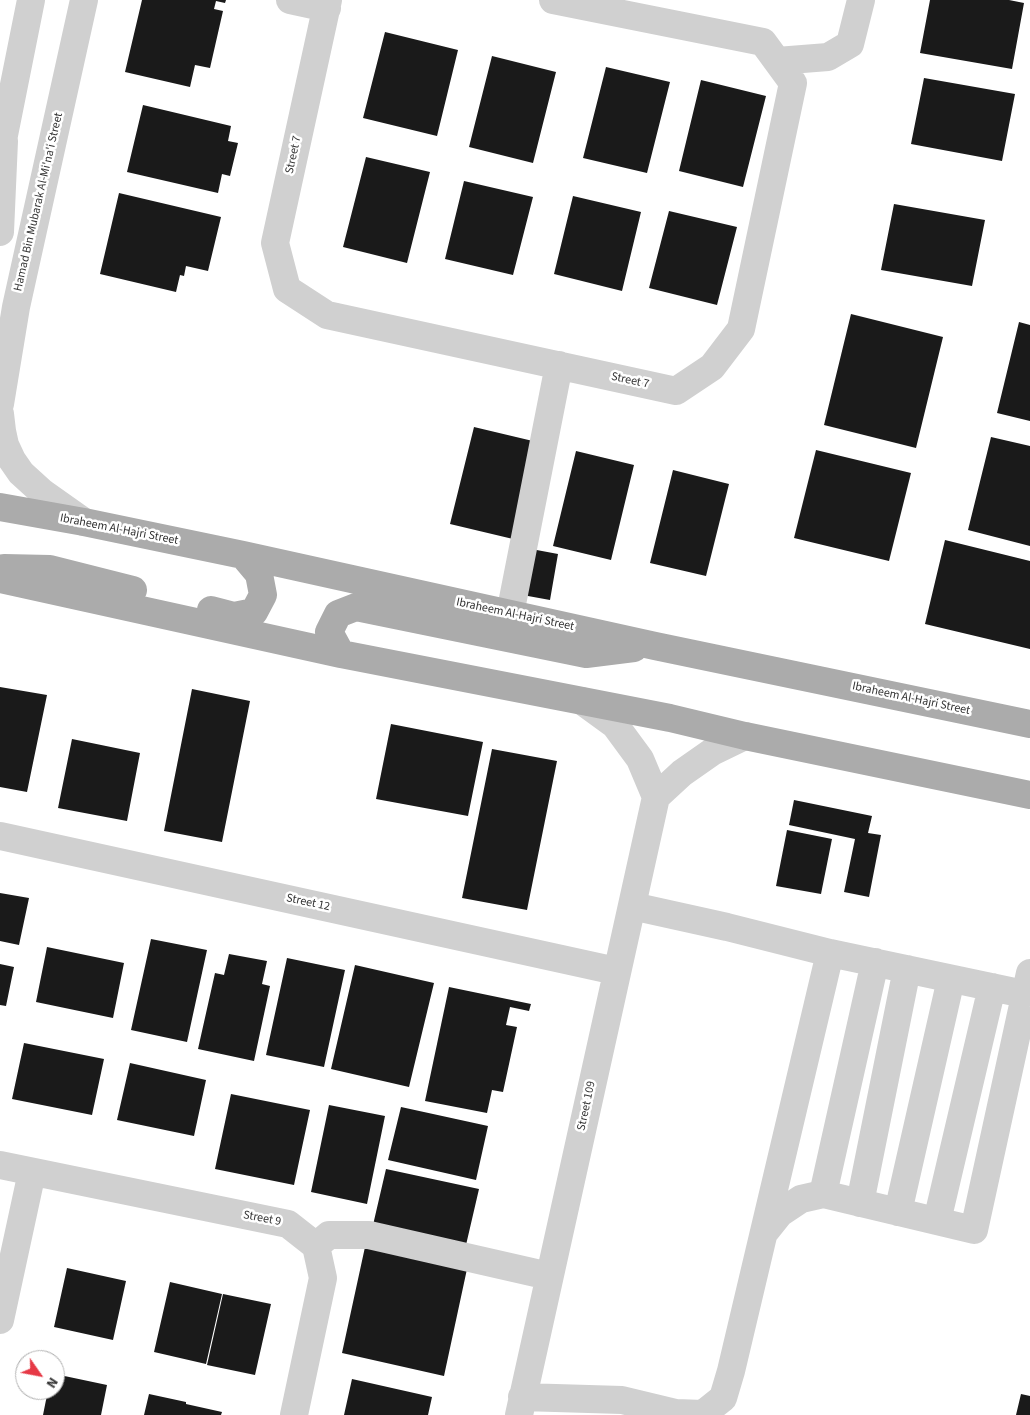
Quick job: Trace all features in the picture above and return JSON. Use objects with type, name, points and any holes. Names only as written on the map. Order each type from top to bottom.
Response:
[{"type":"main road","name":"Ibraheem Al-Hajri Street","points":[[0,507],[84,522],[243,555],[655,646],[1022,719]]},
{"type":"main road","points":[[0,568],[50,569],[234,616],[254,612],[263,595],[259,574],[243,555]]},
{"type":"main road","points":[[0,579],[341,654],[670,718],[745,736],[1030,795]]},
{"type":"main road","points":[[341,654],[329,632],[338,614],[356,607],[586,654],[655,646]]},
{"type":"street","points":[[0,232],[2,148],[31,0]]},
{"type":"street","name":"Hamad Bin Mubarak Al-Mi'na'i Street","points":[[0,404],[8,311],[84,0]]},
{"type":"street","points":[[290,0],[328,4]]},
{"type":"street","name":"Street 7","points":[[328,4],[275,243],[287,289],[327,315],[676,391],[712,367],[741,329],[793,83],[762,42],[554,0]]},
{"type":"street","points":[[777,61],[828,57],[850,44],[861,0]]},
{"type":"street","points":[[510,614],[559,365]]},
{"type":"street","points":[[0,414],[5,445],[21,473],[43,493],[84,522]]},
{"type":"street","points":[[582,701],[615,725],[640,759],[656,797],[682,773],[712,752],[745,736]]},
{"type":"street","name":"Street 109","points":[[521,1406],[656,797]]},
{"type":"street","name":"Street 12","points":[[0,836],[616,971]]},
{"type":"street","points":[[632,906],[830,953],[992,987],[1027,983],[974,1230],[823,1194],[801,1199],[780,1213],[764,1234]]},
{"type":"street","points":[[521,1406],[622,1400],[676,1414],[704,1414],[723,1398],[764,1234],[830,953]]},
{"type":"street","points":[[823,1194],[875,962]]},
{"type":"street","points":[[860,1203],[907,969]]},
{"type":"street","points":[[898,1212],[950,978]]},
{"type":"street","points":[[937,1221],[992,987]]},
{"type":"street","name":"Street 9","points":[[0,1165],[288,1224],[316,1246]]},
{"type":"street","points":[[0,1320],[32,1172]]},
{"type":"street","points":[[294,1415],[323,1278],[316,1246],[329,1235],[369,1235],[549,1276]]},
{"type":"building","points":[[142,0],[226,0],[225,3],[216,1],[214,9],[223,11],[210,68],[195,65],[190,87],[125,72]]},
{"type":"building","points":[[930,0],[1009,0],[1024,3],[1012,69],[920,53]]},
{"type":"building","points":[[385,32],[458,50],[437,136],[363,118]]},
{"type":"building","points":[[492,56],[556,72],[533,163],[469,147]]},
{"type":"building","points":[[606,67],[670,82],[647,173],[583,158]]},
{"type":"building","points":[[924,78],[1015,94],[1002,161],[911,144]]},
{"type":"building","points":[[701,80],[766,96],[743,187],[679,171]]},
{"type":"building","points":[[143,105],[231,126],[228,141],[238,143],[230,176],[222,174],[218,193],[127,172]]},
{"type":"building","points":[[366,157],[430,172],[407,263],[343,247]]},
{"type":"building","points":[[464,181],[533,197],[513,275],[445,259]]},
{"type":"building","points":[[119,193],[221,217],[208,271],[186,266],[184,276],[180,275],[176,292],[100,274]]},
{"type":"building","points":[[573,196],[641,212],[622,291],[554,274]]},
{"type":"building","points":[[894,204],[985,220],[972,286],[881,270]]},
{"type":"building","points":[[669,211],[737,227],[717,305],[649,288]]},
{"type":"building","points":[[851,314],[943,337],[916,448],[824,425]]},
{"type":"building","points":[[1019,322],[1030,325],[1030,421],[997,413]]},
{"type":"building","points":[[474,427],[537,442],[513,539],[450,524]]},
{"type":"building","points":[[991,437],[1030,446],[1030,546],[968,530]]},
{"type":"building","points":[[816,450],[911,473],[889,561],[794,538]]},
{"type":"building","points":[[576,451],[634,465],[611,560],[553,546]]},
{"type":"building","points":[[673,470],[729,484],[706,576],[650,563]]},
{"type":"building","points":[[945,540],[1030,561],[1030,649],[925,624]]},
{"type":"building","points":[[526,548],[558,554],[550,600],[517,594]]},
{"type":"building","points":[[0,687],[47,695],[27,792],[0,787]]},
{"type":"building","points":[[192,689],[250,701],[222,842],[164,831]]},
{"type":"building","points":[[391,724],[483,742],[468,816],[376,799]]},
{"type":"building","points":[[72,739],[140,753],[127,821],[58,808]]},
{"type":"building","points":[[492,749],[557,761],[527,910],[462,898]]},
{"type":"building","points":[[794,800],[872,816],[868,833],[881,835],[869,897],[844,892],[855,839],[789,825]]},
{"type":"building","points":[[787,830],[832,839],[821,894],[776,886]]},
{"type":"building","points":[[0,893],[29,898],[19,945],[0,941]]},
{"type":"building","points":[[151,939],[207,950],[187,1042],[131,1030]]},
{"type":"building","points":[[47,947],[124,963],[113,1018],[36,1002]]},
{"type":"building","points":[[229,954],[267,961],[262,984],[270,986],[254,1061],[198,1049],[215,973],[224,975]]},
{"type":"building","points":[[287,958],[345,970],[324,1067],[266,1055]]},
{"type":"building","points":[[0,964],[14,967],[6,1006],[0,1005]]},
{"type":"building","points":[[355,965],[434,983],[409,1087],[331,1069]]},
{"type":"building","points":[[449,987],[531,1004],[529,1011],[510,1007],[506,1025],[517,1027],[503,1092],[492,1090],[487,1113],[425,1101]]},
{"type":"building","points":[[24,1043],[104,1059],[92,1115],[12,1099]]},
{"type":"building","points":[[130,1063],[206,1080],[194,1136],[117,1120]]},
{"type":"building","points":[[231,1094],[310,1110],[294,1185],[215,1169]]},
{"type":"building","points":[[329,1105],[385,1116],[367,1204],[311,1192]]},
{"type":"building","points":[[401,1107],[488,1126],[476,1180],[388,1160]]},
{"type":"building","points":[[386,1169],[479,1189],[466,1245],[373,1225]]},
{"type":"building","points":[[365,1247],[467,1269],[444,1376],[342,1353]]},
{"type":"building","points":[[67,1268],[126,1281],[113,1340],[54,1327]]},
{"type":"building","points":[[170,1282],[222,1294],[206,1364],[154,1352]]},
{"type":"building","points":[[223,1294],[271,1304],[255,1375],[207,1365]]},
{"type":"building","points":[[65,1376],[107,1385],[101,1415],[43,1415],[46,1400],[65,1400]]},
{"type":"building","points":[[352,1379],[432,1397],[428,1415],[344,1415]]},
{"type":"building","points":[[149,1394],[222,1412],[221,1415],[144,1415]]},
{"type":"building","points":[[1021,1394],[1030,1396],[1030,1415],[1016,1415]]}]
